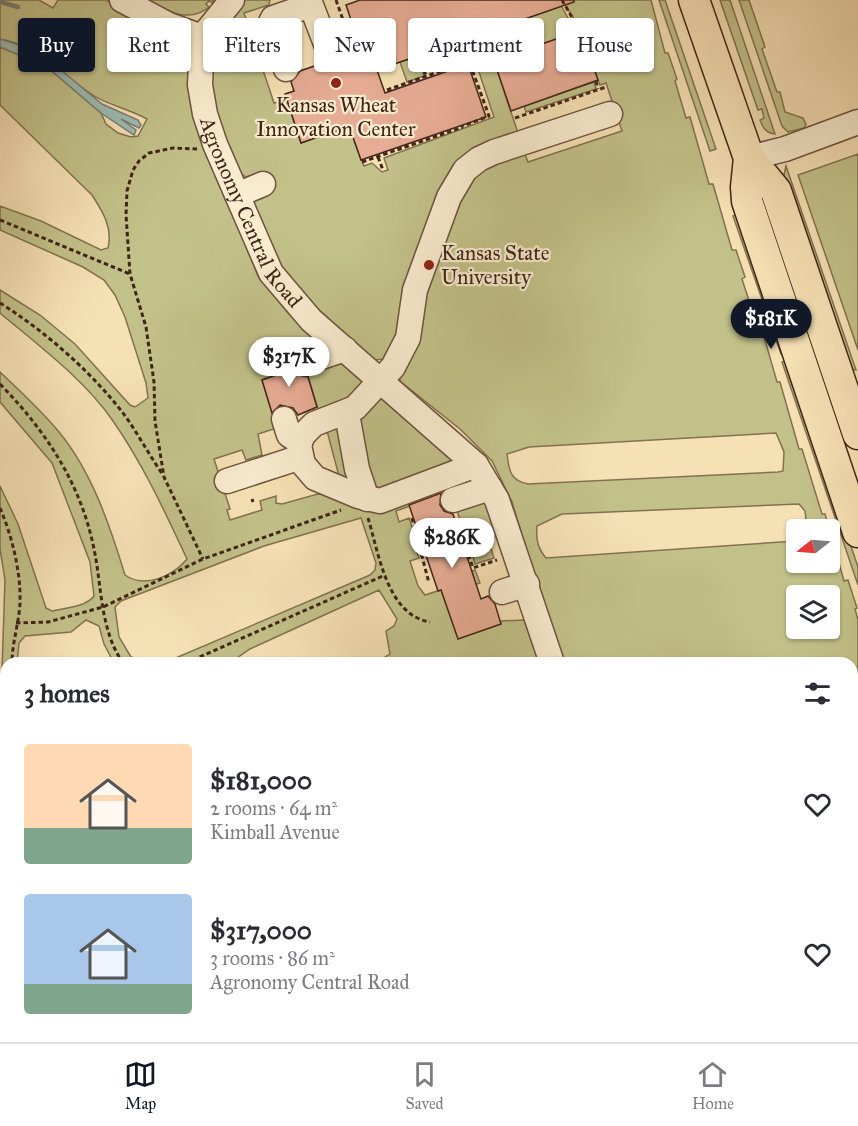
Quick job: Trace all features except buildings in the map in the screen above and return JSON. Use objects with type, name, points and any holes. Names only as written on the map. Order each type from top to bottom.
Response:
[{"type":"main road","points":[[694,0],[749,158],[776,191],[858,434]]},
{"type":"main road","points":[[749,158],[747,201],[858,532]]},
{"type":"street","points":[[122,0],[169,25],[202,37],[232,0]]},
{"type":"street","points":[[273,18],[286,6],[311,5],[316,18]]},
{"type":"street","name":"Agronomy Central Road","points":[[202,37],[201,91],[205,114],[219,154],[276,280],[311,320],[476,465],[490,488],[512,538],[550,657]]},
{"type":"street","points":[[227,481],[305,434],[347,414],[369,397],[393,367],[408,338],[416,290],[449,197],[465,170],[478,159],[494,152],[610,114]]},
{"type":"street","points":[[749,158],[786,149],[858,122]]},
{"type":"street","points":[[237,195],[263,184]]},
{"type":"street","points":[[304,363],[345,349]]},
{"type":"street","points":[[347,414],[357,470],[367,499]]},
{"type":"street","points":[[284,419],[290,435],[305,434]]},
{"type":"street","points":[[305,434],[308,471],[315,478],[367,499],[380,501],[394,498],[476,465]]},
{"type":"street","points":[[453,500],[490,488]]},
{"type":"street","points":[[502,592],[526,584]]},
{"type":"path","points":[[336,0],[342,18]]},
{"type":"path","points":[[562,0],[572,18]]},
{"type":"path","points":[[425,72],[426,76]]},
{"type":"path","points":[[387,90],[437,72]]},
{"type":"path","points":[[363,162],[489,116],[474,72]]},
{"type":"path","points":[[596,81],[598,89]]},
{"type":"path","points":[[515,118],[606,87]]},
{"type":"path","points":[[164,477],[146,327],[130,274],[126,215],[127,191],[133,170],[149,153],[173,148],[194,148],[219,154]]},
{"type":"path","points":[[378,157],[383,170]]},
{"type":"path","points":[[0,220],[130,274]]},
{"type":"path","points":[[0,303],[33,323],[81,368],[125,416],[164,477],[203,559]]},
{"type":"path","points":[[0,384],[31,416],[56,453],[86,511],[110,638],[120,657]]},
{"type":"path","points":[[16,623],[48,622],[103,607],[203,559],[330,515],[367,499],[366,513],[385,575],[410,616],[430,622]]},
{"type":"path","points":[[453,500],[473,568],[499,560]]},
{"type":"path","points":[[0,508],[6,522],[18,573],[20,604],[13,657]]},
{"type":"path","points":[[412,518],[429,582]]},
{"type":"path","points":[[465,545],[487,538]]},
{"type":"path","points":[[425,571],[431,569]]},
{"type":"path","points":[[200,657],[385,575]]},
{"type":"shaded area","points":[[0,0],[39,0],[53,8],[58,0],[106,0],[140,18],[107,18],[107,72],[188,72],[189,87],[225,195],[258,276],[289,314],[319,340],[321,350],[272,361],[276,375],[262,380],[275,422],[280,427],[258,434],[262,455],[246,460],[242,450],[214,459],[230,509],[227,510],[230,520],[262,510],[260,501],[276,496],[276,503],[282,504],[318,494],[345,497],[468,476],[477,480],[446,493],[445,490],[409,502],[410,506],[396,511],[399,522],[409,518],[417,542],[414,544],[419,558],[410,561],[418,586],[425,595],[474,579],[472,571],[475,570],[480,583],[443,595],[459,638],[501,624],[501,621],[524,620],[537,657],[385,657],[390,654],[386,631],[394,626],[397,619],[379,590],[250,649],[238,657],[178,657],[370,575],[375,570],[376,563],[361,518],[264,546],[121,601],[115,607],[119,637],[131,657],[111,657],[99,626],[86,620],[71,632],[25,636],[19,643],[18,657],[2,657],[5,580],[0,549],[0,486],[18,524],[46,608],[52,611],[75,606],[86,603],[94,596],[90,562],[52,463],[0,402],[0,372],[52,424],[81,464],[99,500],[125,575],[141,581],[158,579],[174,571],[187,559],[144,471],[102,406],[60,364],[0,313],[0,290],[40,315],[75,344],[130,405],[135,407],[148,398],[146,383],[125,317],[115,295],[104,280],[83,267],[0,230],[0,206],[41,221],[101,250],[108,248],[109,241],[106,220],[92,195],[0,105],[0,47],[18,55],[18,72],[53,72],[101,113],[106,124],[118,133],[131,137],[138,136],[147,119],[97,98],[63,72],[95,72],[95,18],[18,18],[18,44],[0,39]]},
{"type":"shaded area","points":[[150,0],[214,0],[206,4],[209,7],[202,12],[187,15],[164,10],[149,3]]},
{"type":"shaded area","points":[[241,0],[270,0],[269,5],[244,13],[246,18],[228,18]]},
{"type":"shaded area","points":[[573,0],[651,0],[665,53],[668,53],[677,79],[675,81],[686,118],[690,117],[709,184],[713,184],[732,250],[736,250],[745,277],[742,279],[754,316],[758,316],[777,382],[780,382],[799,449],[802,449],[822,514],[825,514],[827,519],[806,519],[805,511],[799,504],[562,514],[537,526],[538,543],[541,550],[546,558],[786,542],[786,573],[840,573],[840,567],[844,581],[848,580],[857,608],[855,609],[858,620],[858,657],[559,657],[512,502],[492,461],[460,429],[401,382],[398,376],[421,297],[468,179],[523,149],[528,162],[622,131],[606,83],[600,85],[595,72],[654,72],[654,18],[574,18],[564,3]],"holes":[[[776,433],[784,452],[783,471],[528,484],[514,477],[507,454],[529,447]]]},
{"type":"shaded area","points":[[659,0],[665,0],[716,149],[710,151]]},
{"type":"shaded area","points":[[720,0],[730,0],[775,134],[767,131],[761,123],[760,120],[764,118],[762,109],[758,110]]},
{"type":"shaded area","points":[[739,0],[749,0],[765,47],[762,49],[777,92],[780,92],[785,112],[803,118],[806,124],[804,128],[788,132],[782,126]]},
{"type":"shaded area","points":[[560,4],[568,18],[556,18],[556,39],[544,43],[544,18],[528,18],[556,8]]},
{"type":"shaded area","points":[[408,59],[408,72],[423,72],[424,76],[407,82],[400,62]]},
{"type":"shaded area","points":[[210,72],[264,72],[274,103],[287,100],[301,143],[384,114],[355,143],[364,166],[372,163],[382,172],[388,170],[384,158],[494,117],[479,72],[498,72],[518,133],[478,147],[402,326],[384,359],[373,360],[285,278],[252,199],[271,188],[265,172],[246,177],[236,170],[219,122],[211,89]]},
{"type":"shaded area","points":[[594,82],[596,89],[526,112],[524,106]]},
{"type":"shaded area","points":[[858,154],[858,350],[798,175]]},
{"type":"shaded area","points":[[786,166],[856,370],[850,369],[783,179]]},
{"type":"shaded area","points":[[738,214],[783,354],[781,354],[733,216]]},
{"type":"shaded area","points":[[341,359],[361,376],[362,384],[354,397],[314,416],[313,411],[318,409],[306,370]]},
{"type":"shaded area","points":[[786,361],[794,377],[858,567],[858,585],[840,532],[840,519],[836,519],[782,362]]},
{"type":"shaded area","points":[[383,397],[455,461],[382,492],[371,487],[359,418],[371,402]]},
{"type":"shaded area","points":[[340,426],[355,485],[339,476],[327,431]]},
{"type":"shaded area","points":[[486,498],[497,533],[490,546],[494,558],[475,564],[470,546],[488,539],[486,536],[467,542],[456,507]]},
{"type":"water","points":[[0,39],[18,45],[18,55],[0,47]]},
{"type":"water","points":[[53,72],[63,72],[102,104],[138,120],[141,125],[139,128],[121,119],[136,130],[134,135],[101,113]]},
{"type":"waterway","points":[[0,2],[18,7]]},
{"type":"place","name":"Kansas Wheat Innovation Center","points":[[336,83]]},
{"type":"place","name":"Kansas State University","points":[[429,265]]}]
